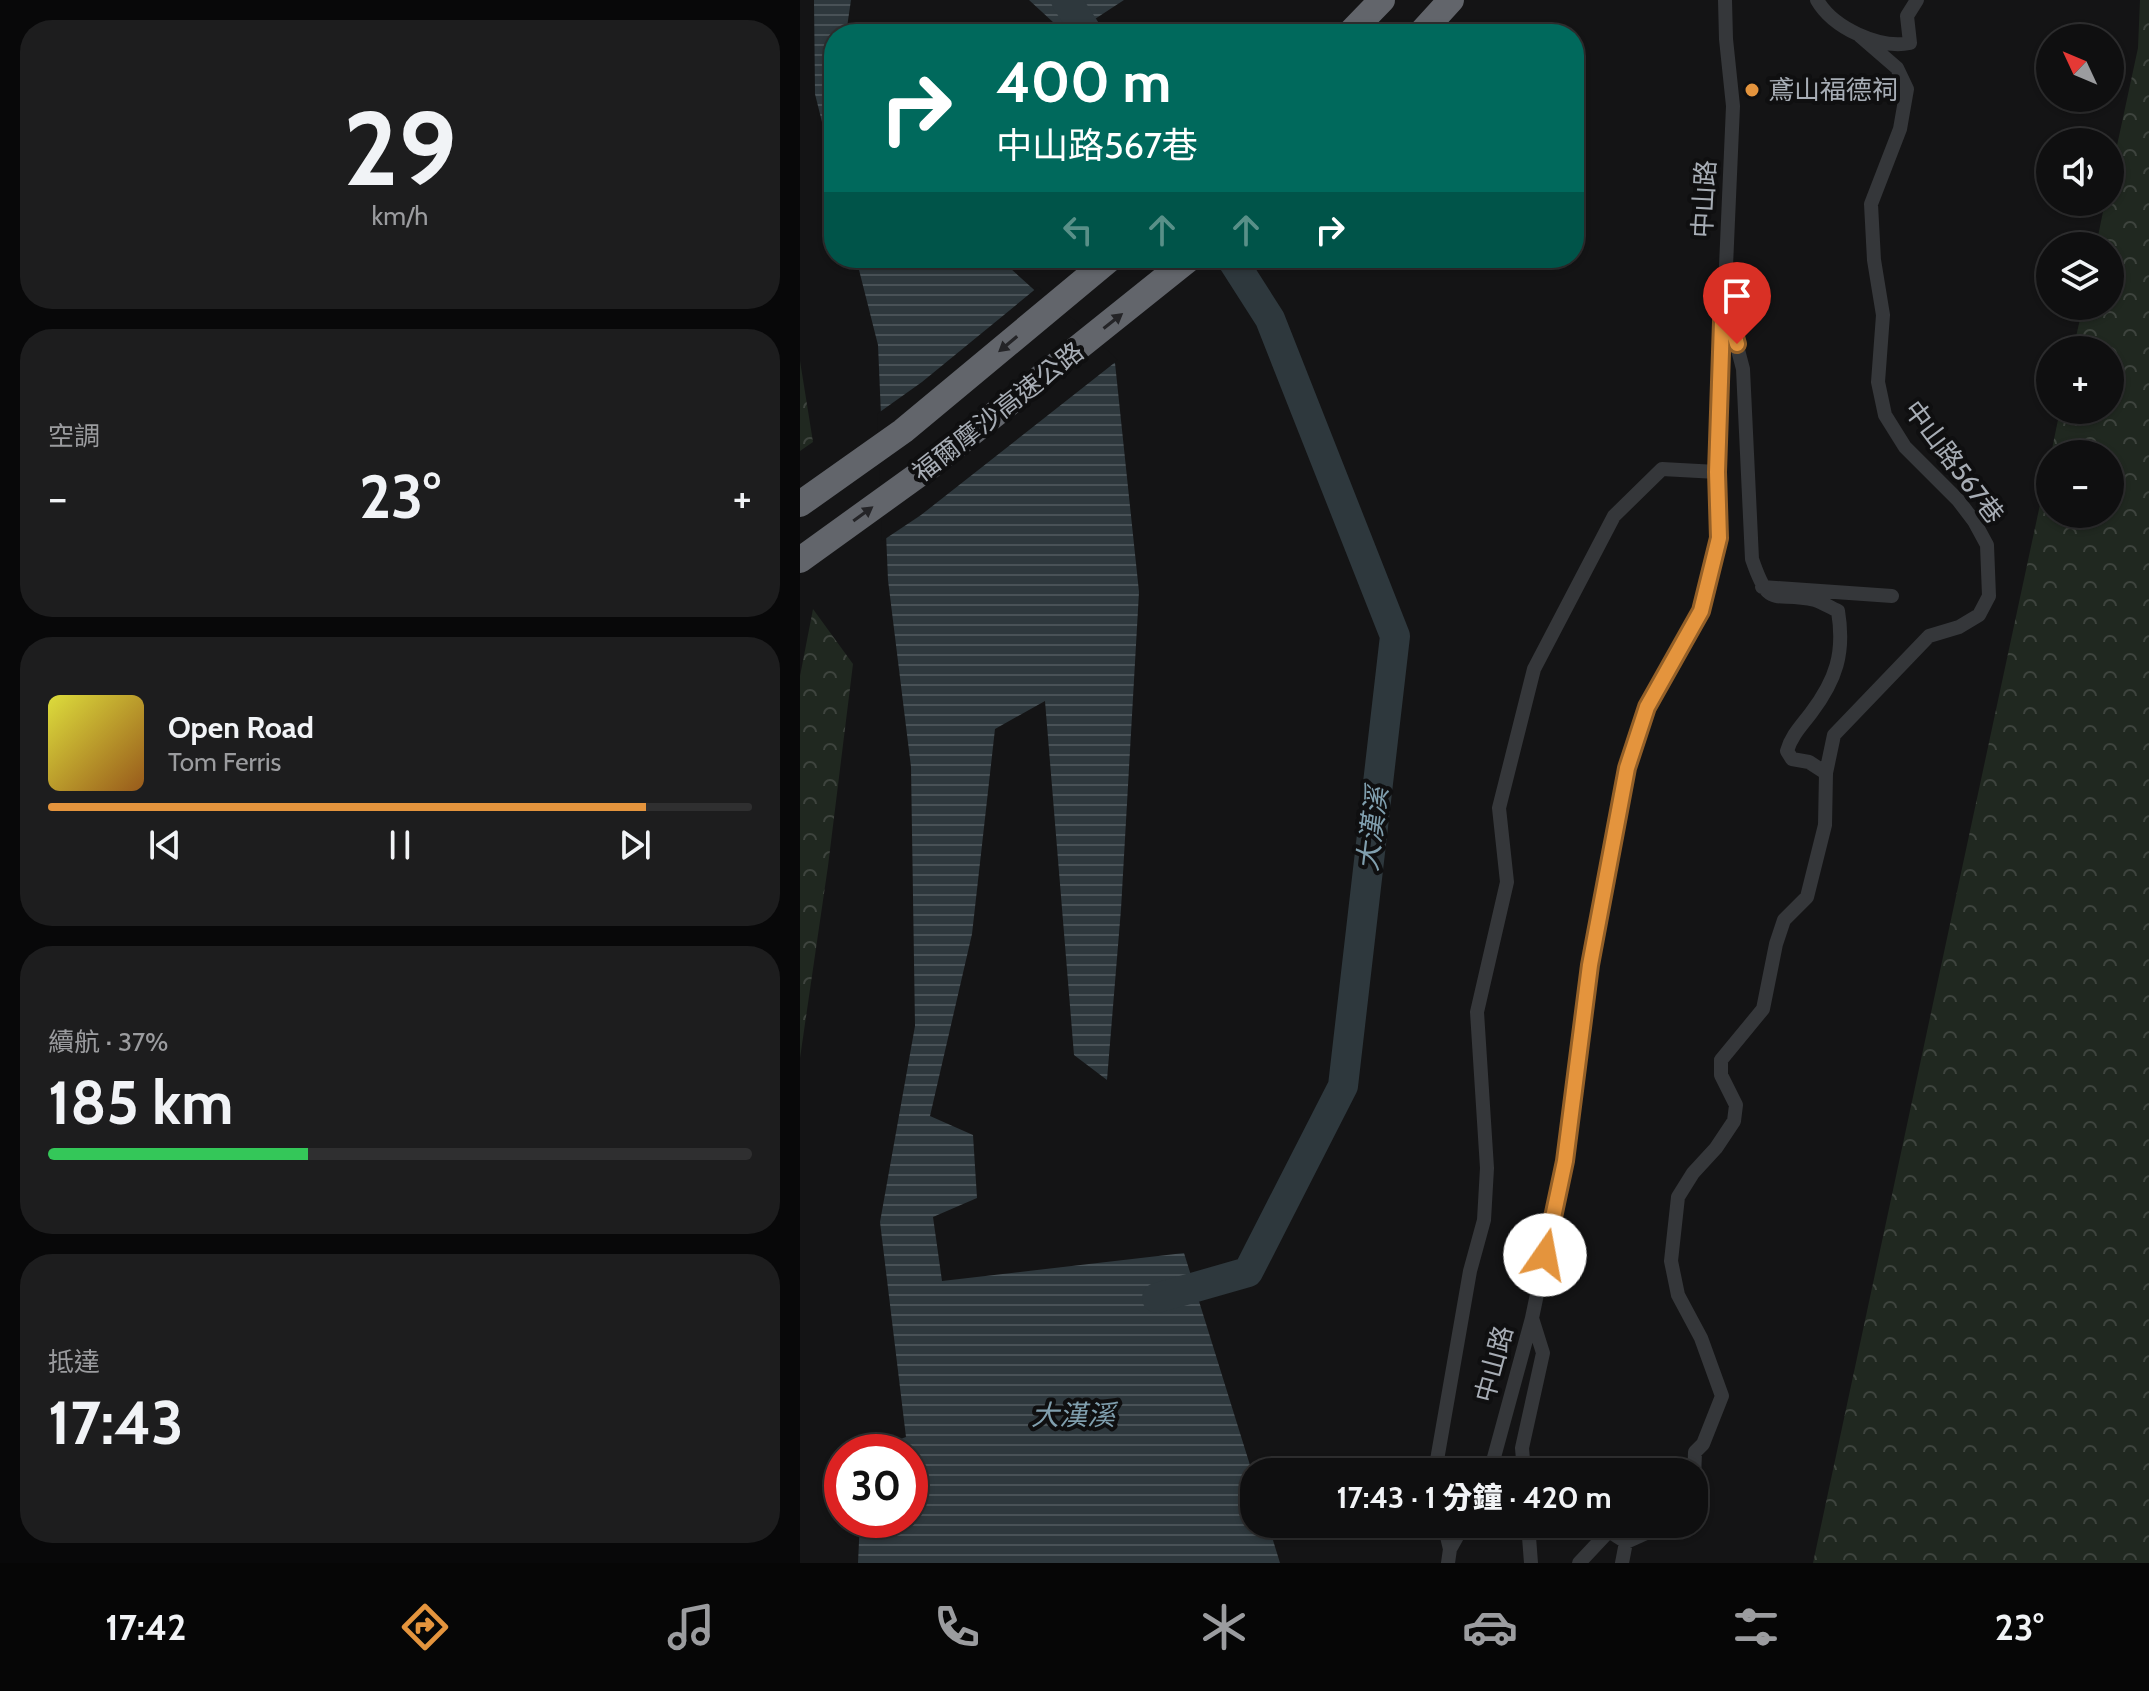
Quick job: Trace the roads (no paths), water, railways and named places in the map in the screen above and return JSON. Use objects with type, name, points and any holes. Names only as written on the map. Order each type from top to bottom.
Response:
[{"type":"highway","points":[[1359,24],[1382,0]]},
{"type":"highway","points":[[1429,24],[1451,0]]},
{"type":"highway","name":"福爾摩沙高速公路","points":[[800,504],[903,431],[1099,268]]},
{"type":"highway","name":"福爾摩沙高速公路","points":[[800,560],[929,467],[1178,268]]},
{"type":"street","name":"中山路","points":[[1494,1458],[1532,1318],[1565,1161],[1590,965],[1627,768],[1647,707],[1701,611],[1719,538],[1717,472],[1733,106],[1725,0]]},
{"type":"street","points":[[1817,0],[1824,12],[1860,36],[1899,46],[1910,43],[1907,16],[1917,0]]},
{"type":"street","name":"中山路567巷","points":[[1695,1458],[1722,1396],[1701,1338],[1678,1295],[1671,1261],[1678,1197],[1734,1121],[1736,1105],[1721,1075],[1721,1060],[1763,1009],[1784,920],[1807,897],[1825,825],[1826,773],[1834,735],[1929,636],[1959,627],[1979,615],[1989,596],[1987,545],[1974,521],[1958,500],[1905,447],[1885,415],[1878,382],[1883,315],[1874,260],[1871,204],[1900,129],[1907,89],[1897,68],[1860,36]]},
{"type":"street","points":[[1723,292],[1743,369],[1752,559],[1762,587],[1779,598],[1815,600],[1838,611],[1843,640],[1829,690],[1790,741],[1787,751],[1792,759],[1809,762],[1826,773]]},
{"type":"street","points":[[1437,1458],[1470,1271],[1484,1220],[1487,1168],[1477,1012],[1507,882],[1499,808],[1534,669],[1614,516],[1662,469],[1717,472]]},
{"type":"street","points":[[1762,587],[1892,596]]},
{"type":"street","points":[[1523,1458],[1522,1448],[1543,1353],[1532,1318]]},
{"type":"street","points":[[1579,1563],[1609,1531],[1626,1542]]},
{"type":"street","points":[[1529,1538],[1531,1563]]},
{"type":"street","points":[[1626,1542],[1635,1538]]},
{"type":"street","points":[[1622,1563],[1626,1542]]},
{"type":"water","points":[[814,0],[851,0],[847,24],[824,24],[824,130],[815,94]]},
{"type":"water","points":[[1029,0],[1124,0],[1087,24],[1055,24]]},
{"type":"water","name":"大漢溪","points":[[859,268],[1010,268],[1115,363],[1139,592],[1121,909],[1107,1080],[1074,1055],[1045,701],[995,729],[972,934],[930,1116],[973,1135],[977,1198],[933,1217],[942,1281],[1184,1253],[1248,1458],[1240,1458],[1240,1538],[1272,1538],[1280,1563],[858,1563],[859,1538],[928,1538],[928,1434],[906,1434],[880,1222],[915,1026],[911,767],[888,580],[878,345]]},
{"type":"waterway","name":"大漢溪","points":[[1066,0],[1082,24]]},
{"type":"waterway","name":"大漢溪","points":[[1157,1298],[1248,1272],[1343,1086],[1395,636],[1270,319],[1237,268]]},
{"type":"place","name":"鳶山福德祠","points":[[1752,90]]}]
